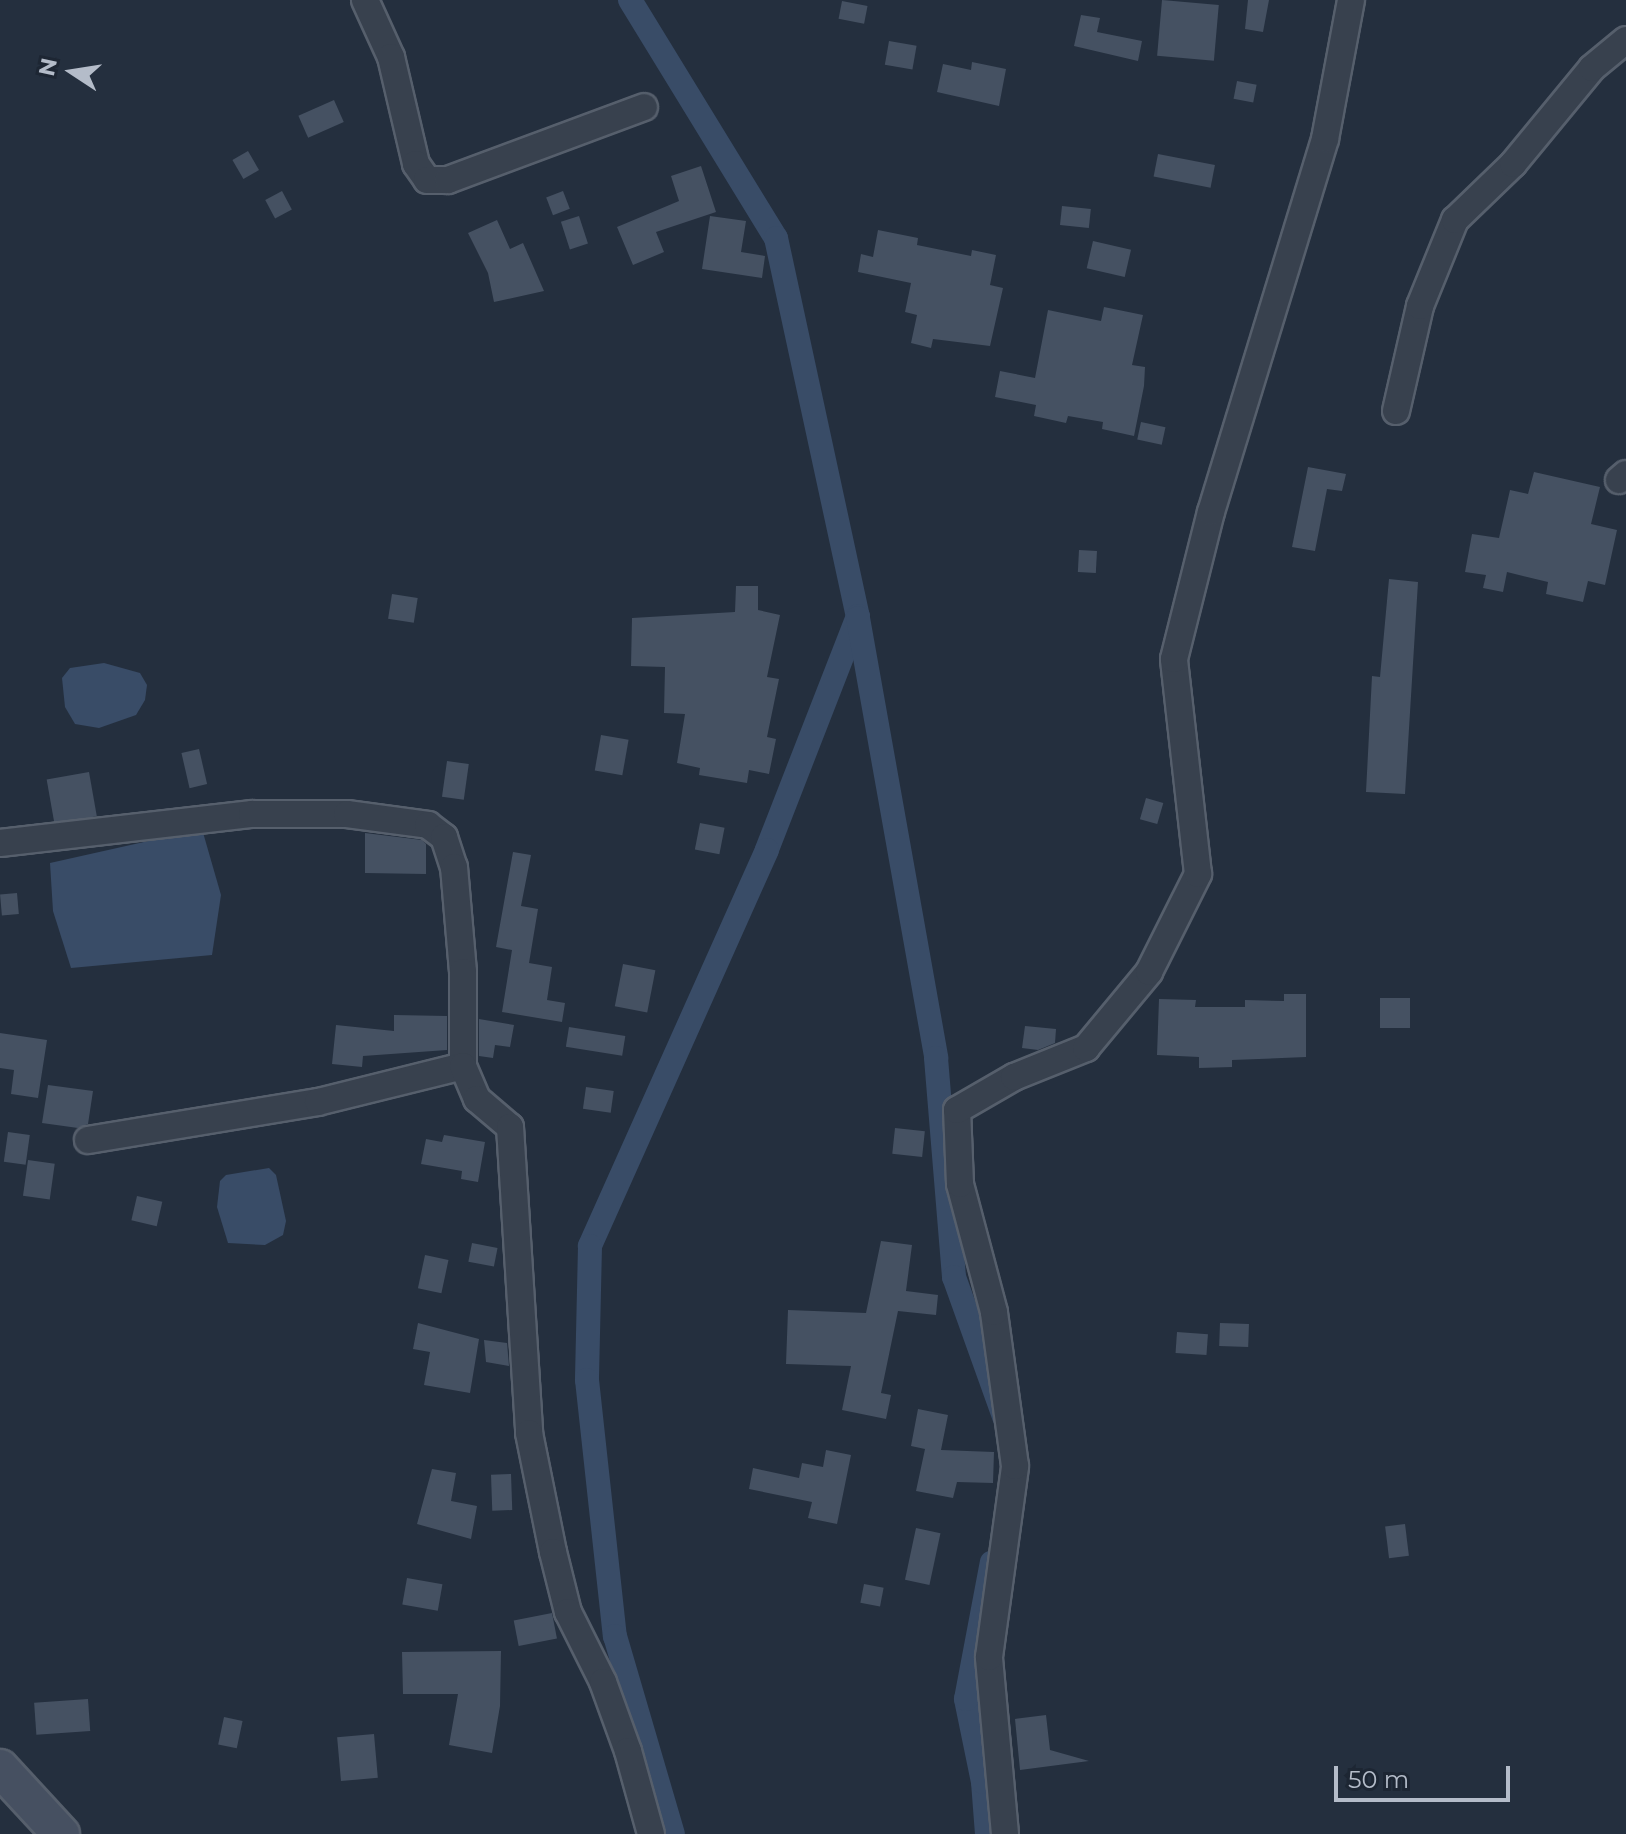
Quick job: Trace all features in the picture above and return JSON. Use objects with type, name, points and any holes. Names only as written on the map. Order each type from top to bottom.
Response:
[{"type":"main road","points":[[0,1768],[61,1834]]},
{"type":"street","points":[[365,0],[391,57],[416,164],[427,180],[448,180],[644,107]]},
{"type":"street","points":[[1005,1834],[989,1657],[1015,1466],[994,1312],[960,1184],[957,1110],[1014,1077],[1086,1048],[1149,972],[1198,874],[1174,659],[1211,512],[1325,139],[1351,0]]},
{"type":"street","points":[[1396,411],[1420,306],[1455,220],[1513,164],[1592,68],[1626,40]]},
{"type":"street","points":[[0,843],[252,814],[347,814],[428,825],[444,837],[454,867],[463,972],[463,1066],[477,1099],[510,1127],[529,1433],[541,1492],[568,1612],[603,1682],[651,1834]]},
{"type":"street","points":[[88,1140],[318,1102],[463,1066]]},
{"type":"water","points":[[104,663],[140,673],[147,685],[145,700],[136,715],[99,728],[75,724],[65,707],[62,678],[70,668]]},
{"type":"water","points":[[202,829],[221,895],[212,955],[71,968],[53,911],[50,863]]},
{"type":"water","points":[[269,1168],[276,1175],[286,1221],[283,1235],[265,1245],[228,1243],[217,1207],[220,1181],[226,1175]]},
{"type":"building","points":[[1162,0],[1219,5],[1214,61],[1157,56]]},
{"type":"building","points":[[1248,0],[1269,0],[1263,32],[1245,29]]},
{"type":"building","points":[[842,1],[868,6],[864,24],[839,19]]},
{"type":"building","points":[[1081,15],[1100,18],[1097,32],[1142,41],[1138,61],[1074,46]]},
{"type":"building","points":[[889,41],[917,46],[912,69],[885,65]]},
{"type":"building","points":[[972,62],[1006,69],[999,106],[937,92],[943,64],[971,70]]},
{"type":"building","points":[[1237,81],[1257,85],[1253,102],[1234,99]]},
{"type":"building","points":[[334,100],[344,122],[308,138],[298,116]]},
{"type":"building","points":[[248,151],[259,170],[243,179],[232,160]]},
{"type":"building","points":[[1158,154],[1215,165],[1211,188],[1154,177]]},
{"type":"building","points":[[701,166],[716,212],[656,232],[664,252],[633,265],[617,227],[679,201],[671,176]]},
{"type":"building","points":[[282,191],[292,210],[275,218],[265,200]]},
{"type":"building","points":[[563,191],[570,209],[553,215],[546,197]]},
{"type":"building","points":[[1062,206],[1091,209],[1089,228],[1060,225]]},
{"type":"building","points":[[579,216],[588,244],[570,249],[561,222]]},
{"type":"building","points":[[710,216],[746,221],[741,252],[765,256],[762,278],[702,269]]},
{"type":"building","points":[[497,220],[510,249],[523,243],[544,291],[494,302],[488,273],[468,233]]},
{"type":"building","points":[[878,230],[918,238],[917,245],[971,256],[972,250],[996,255],[990,285],[1003,288],[990,346],[933,339],[931,348],[911,343],[917,315],[905,312],[911,283],[858,272],[861,254],[873,257]]},
{"type":"building","points":[[1093,241],[1131,250],[1125,277],[1087,268]]},
{"type":"building","points":[[1104,307],[1143,315],[1132,365],[1145,367],[1134,436],[1102,429],[1103,422],[1068,416],[1066,423],[1034,416],[1036,405],[995,397],[1000,371],[1035,378],[1048,310],[1101,321]]},
{"type":"building","points":[[1141,422],[1165,427],[1162,445],[1137,440]]},
{"type":"building","points":[[1308,467],[1346,474],[1342,491],[1327,489],[1315,551],[1292,547]]},
{"type":"building","points":[[1534,472],[1600,487],[1591,524],[1617,530],[1605,585],[1588,581],[1583,602],[1546,594],[1548,582],[1507,572],[1503,592],[1483,588],[1486,575],[1465,572],[1472,534],[1499,538],[1510,490],[1528,494]]},
{"type":"building","points":[[1079,550],[1097,551],[1096,573],[1078,572]]},
{"type":"building","points":[[1389,579],[1418,582],[1405,794],[1366,792],[1372,676],[1380,677]]},
{"type":"building","points":[[736,586],[758,586],[758,610],[780,615],[767,677],[779,679],[767,737],[776,739],[769,774],[749,770],[747,783],[699,775],[700,768],[677,763],[685,714],[664,713],[665,667],[631,666],[632,618],[735,612]]},
{"type":"building","points":[[392,594],[418,598],[414,623],[388,619]]},
{"type":"building","points":[[601,735],[629,740],[622,775],[595,770]]},
{"type":"building","points":[[199,749],[207,784],[190,788],[181,753]]},
{"type":"building","points":[[447,761],[469,764],[464,800],[442,797]]},
{"type":"building","points":[[89,772],[97,816],[54,824],[47,779]]},
{"type":"building","points":[[1146,798],[1163,803],[1157,824],[1140,819]]},
{"type":"building","points":[[700,823],[725,828],[719,854],[695,850]]},
{"type":"building","points":[[365,833],[422,840],[426,844],[426,874],[365,873]]},
{"type":"building","points":[[513,852],[531,855],[521,906],[538,909],[529,963],[552,967],[547,1000],[565,1003],[562,1022],[502,1012],[512,950],[496,947]]},
{"type":"building","points":[[17,893],[19,914],[2,915],[0,894]]},
{"type":"building","points":[[623,964],[655,970],[647,1013],[615,1006]]},
{"type":"building","points":[[1284,994],[1306,994],[1306,1057],[1232,1060],[1232,1067],[1199,1068],[1199,1057],[1157,1055],[1159,999],[1196,1000],[1195,1007],[1245,1007],[1245,1000],[1284,1001]]},
{"type":"building","points":[[1380,998],[1410,998],[1410,1028],[1380,1028]]},
{"type":"building","points":[[394,1015],[447,1016],[447,1050],[363,1056],[362,1067],[332,1064],[336,1025],[394,1031]]},
{"type":"building","points":[[479,1019],[514,1025],[510,1047],[495,1045],[493,1058],[479,1056]]},
{"type":"building","points":[[1025,1026],[1056,1029],[1055,1043],[1038,1050],[1022,1048]]},
{"type":"building","points":[[569,1027],[625,1036],[622,1056],[566,1047]]},
{"type":"building","points":[[0,1033],[47,1040],[38,1098],[11,1094],[14,1070],[0,1068]]},
{"type":"building","points":[[48,1085],[93,1091],[88,1124],[78,1128],[42,1123]]},
{"type":"building","points":[[586,1087],[614,1091],[611,1113],[583,1109]]},
{"type":"building","points":[[895,1128],[925,1131],[922,1157],[892,1154]]},
{"type":"building","points":[[8,1132],[30,1135],[26,1165],[4,1162]]},
{"type":"building","points":[[444,1135],[485,1142],[478,1182],[461,1179],[462,1171],[421,1164],[426,1139],[442,1142]]},
{"type":"building","points":[[28,1160],[55,1164],[50,1199],[23,1196]]},
{"type":"building","points":[[137,1196],[162,1202],[157,1226],[131,1220]]},
{"type":"building","points":[[881,1241],[912,1245],[906,1291],[938,1295],[936,1315],[898,1311],[881,1393],[891,1395],[886,1419],[842,1410],[851,1366],[786,1364],[788,1310],[866,1313]]},
{"type":"building","points":[[472,1243],[498,1248],[494,1267],[468,1262]]},
{"type":"building","points":[[425,1255],[448,1260],[441,1293],[418,1288]]},
{"type":"building","points":[[418,1323],[479,1339],[470,1393],[424,1385],[430,1352],[413,1349]]},
{"type":"building","points":[[1220,1323],[1249,1324],[1248,1347],[1219,1346]]},
{"type":"building","points":[[1177,1332],[1208,1334],[1206,1355],[1176,1353]]},
{"type":"building","points":[[484,1340],[507,1343],[509,1366],[486,1362]]},
{"type":"building","points":[[918,1409],[948,1415],[941,1450],[994,1452],[993,1483],[957,1482],[953,1498],[916,1491],[925,1449],[911,1446]]},
{"type":"building","points":[[826,1450],[851,1455],[837,1524],[808,1518],[812,1502],[749,1489],[753,1468],[799,1478],[802,1463],[823,1467]]},
{"type":"building","points":[[432,1469],[456,1473],[451,1501],[477,1506],[471,1539],[417,1524]]},
{"type":"building","points":[[511,1474],[512,1510],[492,1511],[491,1475]]},
{"type":"building","points":[[1405,1524],[1409,1556],[1389,1558],[1385,1526]]},
{"type":"building","points":[[916,1528],[940,1533],[929,1585],[905,1580]]},
{"type":"building","points":[[407,1578],[442,1584],[438,1611],[402,1605]]},
{"type":"building","points":[[864,1584],[884,1588],[880,1606],[860,1603]]},
{"type":"building","points":[[552,1613],[557,1639],[519,1646],[514,1620]]},
{"type":"building","points":[[501,1651],[500,1706],[492,1753],[449,1745],[458,1694],[403,1694],[402,1652]]},
{"type":"building","points":[[88,1699],[90,1731],[36,1735],[34,1703]]},
{"type":"building","points":[[1046,1715],[1050,1750],[1089,1761],[1020,1770],[1015,1719]]},
{"type":"building","points":[[224,1717],[243,1721],[237,1748],[218,1744]]},
{"type":"building","points":[[374,1734],[378,1778],[341,1781],[337,1737]]},
{"type":"waterway","points":[[630,0],[776,238],[858,616],[767,850],[590,1246],[587,1380],[615,1636],[673,1834]]},
{"type":"waterway","points":[[858,618],[936,1058],[954,1277],[1004,1417]]},
{"type":"waterway","points":[[987,1834],[983,1782],[966,1699],[992,1562]]}]
